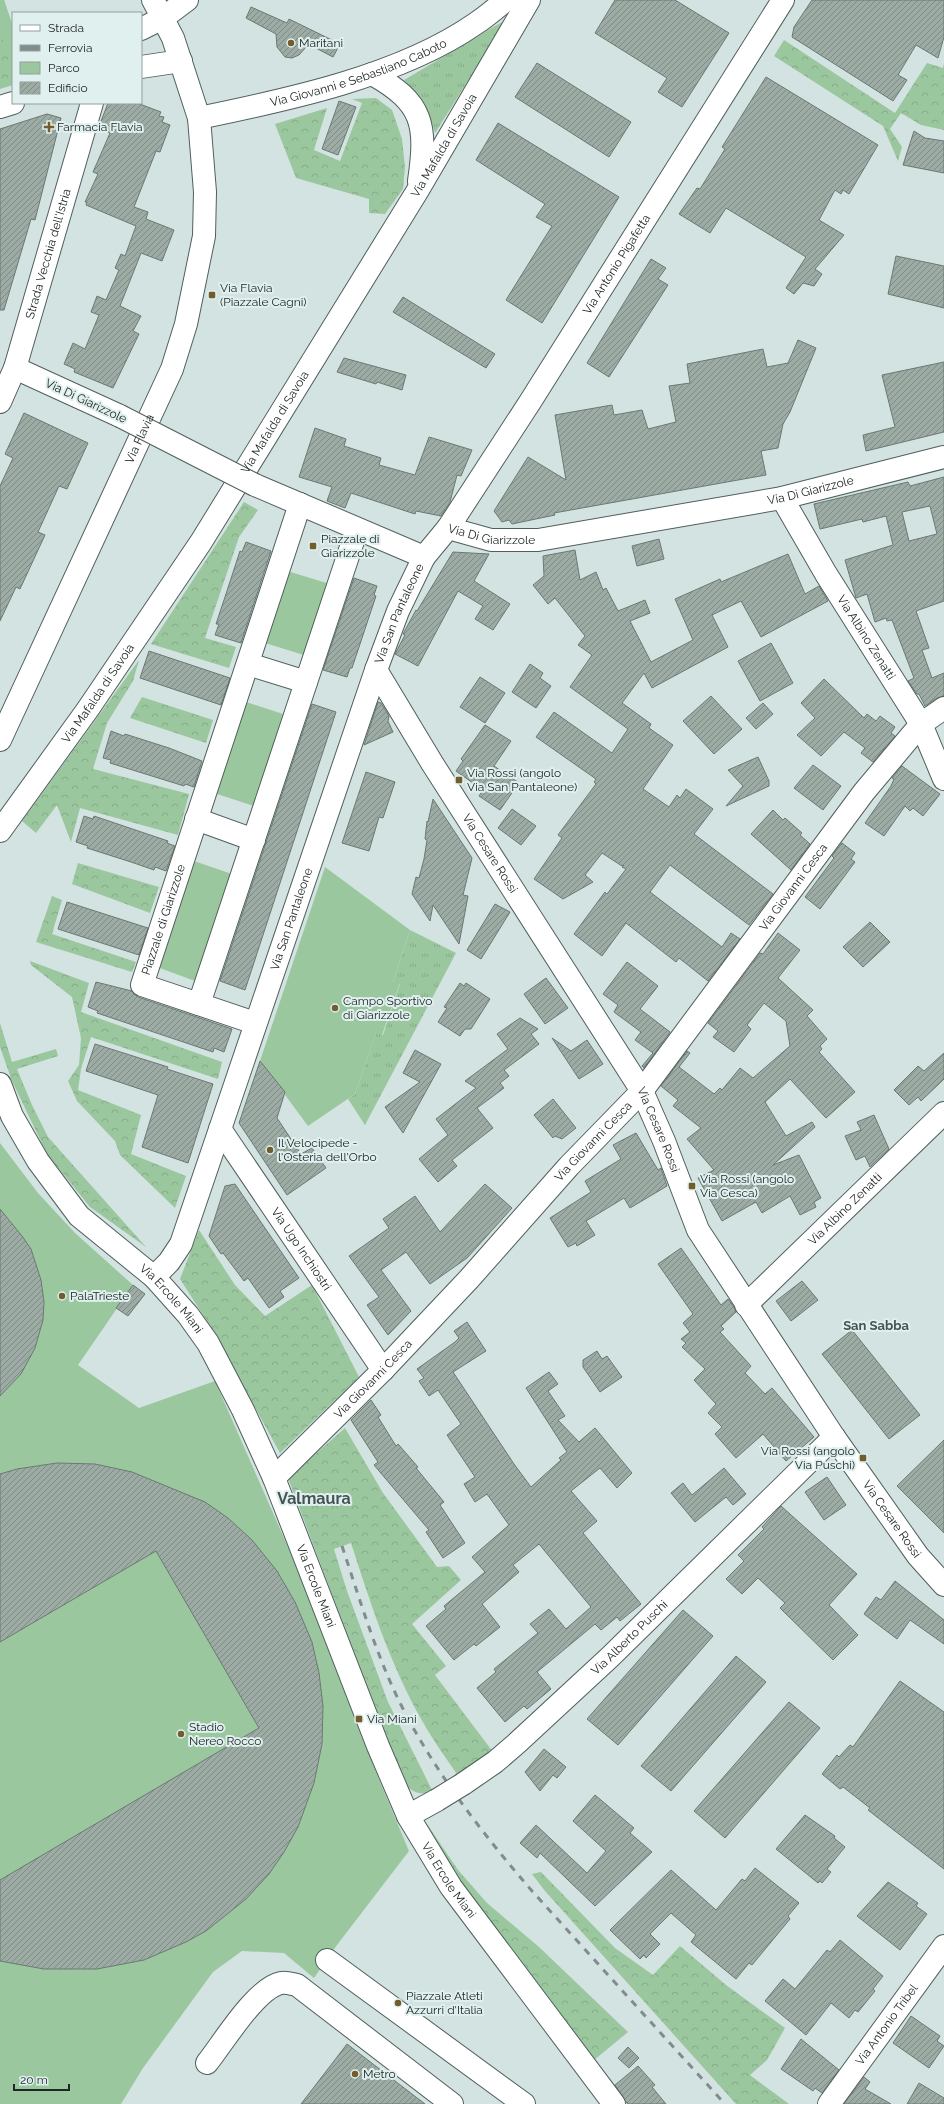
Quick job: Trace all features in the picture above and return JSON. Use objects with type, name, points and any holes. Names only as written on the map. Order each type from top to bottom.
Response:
[{"type":"street","points":[[142,28],[158,9],[187,0]]},
{"type":"street","name":"Via Giovanni e Sebastiano Caboto","points":[[199,118],[255,106],[372,74],[429,50],[475,25],[506,0]]},
{"type":"street","name":"Via Mafalda di Savoia","points":[[0,831],[88,709],[201,542],[418,190],[529,0]]},
{"type":"street","name":"Via Antonio Pigafetta","points":[[448,528],[546,377],[783,0]]},
{"type":"street","name":"Via Flavia","points":[[0,740],[174,361],[186,324],[204,236],[205,192],[199,118],[174,38],[158,9]]},
{"type":"street","points":[[142,67],[182,61]]},
{"type":"street","points":[[372,74],[392,85],[407,98],[420,123],[424,146],[418,190]]},
{"type":"street","points":[[0,107],[12,103]]},
{"type":"street","name":"Strada Vecchia dell'Istria","points":[[0,402],[15,368],[92,104]]},
{"type":"street","name":"Via Di Giarizzole","points":[[15,368],[120,416],[255,485],[424,557],[448,528],[491,540],[538,540],[782,498],[944,457]]},
{"type":"street","name":"Via Albino Zenatti","points":[[782,498],[826,574],[921,724],[944,779]]},
{"type":"street","name":"Piazzale di Giarizzole","points":[[255,1023],[142,985],[300,504]]},
{"type":"street","points":[[199,1004],[357,529]]},
{"type":"street","name":"Via San Pantaleone","points":[[154,1277],[169,1262],[181,1244],[376,670],[398,611],[424,557]]},
{"type":"street","points":[[248,664],[306,682]]},
{"type":"street","name":"Via Cesare Rossi","points":[[376,670],[432,763],[642,1091],[664,1141],[698,1230],[834,1438],[918,1556],[944,1585]]},
{"type":"street","name":"Via Giovanni Cesca","points":[[274,1478],[383,1370],[469,1279],[569,1166],[642,1091],[864,792],[921,724],[944,708]]},
{"type":"street","points":[[196,819],[254,840]]},
{"type":"street","name":"Via Ercole Miani","points":[[0,1084],[12,1116],[38,1161],[79,1216],[154,1277],[188,1315],[208,1343],[243,1410],[274,1478],[378,1746],[408,1816],[450,1887],[614,2104]]},
{"type":"street","name":"Via Albino Zenatti","points":[[746,1305],[944,1113]]},
{"type":"street","name":"Via Ugo Inchiostri","points":[[220,1129],[383,1370]]},
{"type":"street","name":"Via Alberto Puschi","points":[[408,1816],[463,1784],[516,1744],[610,1657],[834,1438]]},
{"type":"street","name":"Via Antonio Tribel","points":[[829,2104],[944,1946]]},
{"type":"street","points":[[327,1960],[524,2104]]},
{"type":"street","points":[[207,2063],[256,1999],[267,1989],[282,1983],[297,1985],[452,2104]]},
{"type":"green space","points":[[0,0],[4,0],[12,24],[12,85],[0,89]]},
{"type":"green space","points":[[0,0],[4,0],[12,24],[12,65],[0,31]]},
{"type":"green space","points":[[507,19],[435,133],[430,117],[423,104],[404,80]]},
{"type":"green space","points":[[784,40],[895,113],[927,63],[943,68],[944,63],[944,130],[921,125],[901,113],[890,129],[902,147],[898,161],[883,126],[774,56]]},
{"type":"green space","points":[[376,98],[392,110],[402,139],[405,167],[403,189],[385,214],[369,213],[369,199],[296,178],[275,124],[327,108],[314,150],[340,161],[362,103],[352,99]]},
{"type":"green space","points":[[244,502],[258,510],[239,537],[205,638],[236,647],[229,668],[151,644]]},
{"type":"green space","points":[[287,571],[330,584],[307,656],[265,643]]},
{"type":"green space","points":[[139,660],[133,681],[107,723],[93,769],[189,794],[178,835],[80,808],[71,842],[57,805],[36,833],[22,821]]},
{"type":"green space","points":[[142,697],[213,720],[206,743],[130,718]]},
{"type":"green space","points":[[246,702],[283,714],[254,806],[217,794]]},
{"type":"green space","points":[[194,861],[232,874],[195,981],[157,967]]},
{"type":"green space","points":[[78,863],[159,887],[150,913],[72,884]]},
{"type":"green space","name":"Campo Sportivo di Giarizzole","points":[[325,867],[410,930],[393,981],[400,983],[382,1035],[376,1033],[355,1094],[308,1126],[260,1061]]},
{"type":"green space","points":[[52,896],[62,900],[52,934],[136,962],[132,972],[36,942]]},
{"type":"green space","points":[[410,930],[456,953],[365,1125],[348,1099],[355,1094],[376,1033],[383,1035],[400,984],[393,981]]},
{"type":"green space","points":[[30,961],[89,983],[81,1012],[222,1062],[218,1079],[91,1037],[81,1069],[78,1090],[141,1115],[131,1154],[186,1176],[175,1208],[120,1155],[115,1141],[77,1101],[68,1081],[79,1065],[81,1038],[72,997],[31,965]]},
{"type":"green space","points":[[0,1023],[12,1062],[56,1049],[58,1056],[17,1069],[32,1105],[48,1137],[146,1247],[90,1207],[47,1154],[12,1081],[0,1047]]},
{"type":"green space","name":"Stadio Nereo Rocco","points":[[0,1143],[38,1193],[75,1233],[133,1285],[78,1365],[139,1408],[215,1381],[295,1563],[378,1777],[409,1851],[337,1945],[314,1978],[284,1953],[242,1951],[213,1972],[143,2068],[121,2104],[0,2104]]},
{"type":"green space","points":[[199,1230],[235,1285],[265,1316],[312,1285],[359,1377],[280,1453],[210,1326],[180,1279]]},
{"type":"green space","points":[[345,1428],[383,1493],[437,1567],[449,1566],[461,1580],[412,1624],[446,1666],[435,1675],[493,1752],[458,1776],[428,1731],[401,1680],[374,1612],[351,1543],[334,1549],[347,1591],[388,1702],[433,1792],[424,1794],[413,1791],[403,1782],[288,1478]]},
{"type":"green space","points":[[425,1821],[458,1870],[487,1903],[539,1947],[628,2032],[593,2061],[452,1871]]},
{"type":"green space","points":[[541,1872],[615,1948],[653,1975],[680,1946],[726,1985],[785,2028],[767,2060],[750,2075],[789,2104],[736,2104],[545,1891],[532,1874]]},
{"type":"building","points":[[615,0],[675,0],[729,33],[682,107],[658,92],[667,78],[595,33]]},
{"type":"building","points":[[812,0],[944,0],[944,37],[938,58],[916,45],[898,75],[907,80],[893,101],[792,37],[794,27]]},
{"type":"building","points":[[251,7],[287,23],[289,19],[340,44],[333,57],[312,46],[311,48],[306,47],[299,55],[292,58],[285,57],[277,47],[276,34],[246,18]]},
{"type":"building","points":[[537,63],[631,122],[609,157],[515,97]]},
{"type":"building","points":[[766,77],[878,145],[849,194],[843,190],[841,194],[835,190],[819,220],[844,235],[815,269],[822,274],[814,286],[803,283],[794,294],[786,288],[806,257],[726,208],[710,233],[679,214],[697,188],[700,189],[725,149],[722,147]]},
{"type":"building","points":[[339,101],[356,107],[338,155],[322,149]]},
{"type":"building","points":[[108,104],[140,104],[161,112],[159,116],[164,117],[162,122],[170,125],[160,152],[156,151],[134,207],[148,212],[146,219],[174,230],[162,261],[141,253],[120,306],[141,316],[133,331],[139,334],[113,388],[74,372],[75,369],[64,364],[73,343],[85,349],[99,315],[91,312],[97,296],[106,300],[119,270],[115,268],[121,254],[125,256],[136,226],[86,205],[87,202],[85,202],[98,174],[93,172],[110,133],[98,129]]},
{"type":"building","points":[[47,114],[61,118],[35,220],[31,219],[4,310],[0,310],[0,129]]},
{"type":"building","points":[[498,123],[619,197],[542,323],[506,300],[552,226],[536,217],[545,204],[476,160]]},
{"type":"building","points":[[914,131],[925,138],[944,141],[944,173],[903,165]]},
{"type":"building","points":[[896,256],[944,266],[944,308],[888,294]]},
{"type":"building","points":[[651,259],[666,268],[658,279],[668,285],[609,377],[587,363]]},
{"type":"building","points":[[403,297],[495,354],[486,368],[393,312]]},
{"type":"building","points":[[798,340],[816,348],[790,412],[783,424],[778,448],[761,451],[766,475],[554,513],[555,515],[512,524],[509,520],[502,522],[494,511],[528,457],[566,480],[555,415],[612,405],[614,415],[642,410],[648,429],[676,422],[669,386],[690,383],[687,364],[763,349],[767,367],[788,363]]},
{"type":"building","points":[[344,358],[406,375],[402,390],[337,372]]},
{"type":"building","points":[[944,362],[944,432],[866,451],[863,435],[895,427],[882,375]]},
{"type":"building","points":[[24,413],[88,443],[67,489],[59,486],[38,532],[45,535],[20,589],[16,587],[0,621],[0,486],[13,458],[5,454]]},
{"type":"building","points":[[315,428],[346,439],[344,446],[381,458],[379,465],[415,475],[429,437],[472,450],[461,476],[457,475],[450,502],[441,516],[416,511],[415,514],[351,493],[345,508],[327,501],[332,487],[299,477]]},
{"type":"building","points":[[944,477],[944,601],[916,611],[929,648],[922,650],[932,678],[944,673],[944,696],[937,698],[925,706],[919,694],[917,694],[908,681],[914,678],[892,620],[887,621],[886,618],[875,622],[867,594],[856,598],[845,560],[893,545],[886,516],[863,522],[862,519],[820,529],[814,504],[908,482],[910,486]],"holes":[[[930,506],[937,534],[909,541],[902,512]]]},
{"type":"building","points":[[659,539],[664,559],[637,566],[632,546]]},
{"type":"building","points":[[246,542],[271,551],[241,643],[215,635],[219,624],[216,624],[240,551],[242,552]]},
{"type":"building","points":[[575,550],[580,580],[596,572],[603,590],[606,588],[618,611],[645,600],[650,613],[630,621],[651,662],[693,640],[675,599],[720,579],[721,582],[788,554],[805,594],[819,586],[828,601],[761,637],[741,601],[712,615],[728,647],[652,688],[644,673],[622,703],[651,724],[649,728],[673,745],[643,789],[669,807],[677,795],[680,798],[686,789],[713,809],[694,834],[773,894],[749,925],[670,865],[650,892],[722,947],[731,933],[740,939],[708,981],[679,958],[676,962],[626,923],[602,956],[574,934],[605,892],[607,894],[626,869],[622,867],[624,865],[622,866],[602,853],[585,875],[593,882],[563,899],[534,879],[562,838],[558,835],[596,784],[594,782],[596,779],[536,737],[554,712],[612,753],[628,729],[570,687],[592,655],[578,645],[585,636],[555,598],[548,604],[533,585],[544,576],[543,556]]},
{"type":"building","points":[[453,552],[489,554],[474,581],[510,604],[493,630],[475,619],[483,606],[458,591],[418,666],[395,654],[405,635],[403,634],[416,610],[417,611]]},
{"type":"building","points":[[354,578],[377,586],[374,595],[376,596],[352,668],[350,668],[347,677],[323,670]]},
{"type":"building","points":[[771,643],[793,683],[760,701],[738,661]]},
{"type":"building","points":[[149,651],[230,678],[221,705],[140,678]]},
{"type":"building","points":[[530,664],[543,673],[540,678],[551,686],[536,708],[512,692]]},
{"type":"building","points":[[480,677],[505,693],[485,723],[460,707]]},
{"type":"building","points":[[824,679],[864,718],[867,714],[876,721],[880,716],[895,727],[891,733],[895,736],[873,762],[861,753],[865,748],[844,732],[821,756],[797,735],[815,718],[801,703]]},
{"type":"building","points":[[711,696],[742,729],[714,754],[683,721]]},
{"type":"building","points":[[378,702],[381,703],[389,716],[388,721],[393,732],[364,745]]},
{"type":"building","points":[[763,703],[773,714],[756,729],[746,718]]},
{"type":"building","points":[[312,704],[336,712],[245,990],[220,981]]},
{"type":"building","points":[[485,725],[511,741],[494,766],[519,783],[500,810],[479,796],[483,790],[456,771],[463,761],[461,759]]},
{"type":"building","points":[[111,731],[169,748],[202,761],[194,787],[185,784],[184,786],[110,763],[111,760],[103,758]]},
{"type":"building","points":[[758,757],[769,781],[769,786],[726,806],[743,786],[728,770]]},
{"type":"building","points":[[813,765],[841,786],[823,810],[794,788]]},
{"type":"building","points":[[902,766],[940,794],[923,816],[913,808],[910,811],[905,806],[884,836],[865,823],[891,786],[894,779],[892,778]]},
{"type":"building","points":[[366,772],[395,782],[383,818],[379,817],[369,851],[342,843]]},
{"type":"building","points":[[433,799],[472,858],[463,895],[468,896],[459,944],[433,905],[430,921],[412,894],[416,877],[419,878],[424,859],[427,840],[425,839],[427,821],[428,822]]},
{"type":"building","points":[[512,809],[536,826],[521,845],[498,828]]},
{"type":"building","points":[[773,810],[783,820],[785,818],[802,833],[800,835],[810,844],[791,870],[751,834]]},
{"type":"building","points":[[84,816],[93,819],[94,816],[168,841],[167,843],[175,846],[166,871],[155,867],[154,870],[87,848],[88,846],[76,842]]},
{"type":"building","points":[[842,843],[855,853],[851,859],[855,862],[820,909],[805,897],[834,858],[832,856]]},
{"type":"building","points":[[67,902],[148,928],[139,955],[58,929]]},
{"type":"building","points":[[495,904],[510,912],[481,959],[467,950]]},
{"type":"building","points":[[870,922],[890,942],[863,967],[843,947]]},
{"type":"building","points":[[778,933],[800,950],[778,978],[813,1010],[807,1016],[827,1039],[820,1046],[822,1049],[819,1052],[855,1092],[826,1118],[790,1079],[765,1102],[786,1136],[812,1122],[815,1127],[773,1165],[799,1155],[821,1198],[814,1202],[816,1207],[800,1215],[790,1196],[762,1213],[756,1202],[722,1221],[698,1178],[714,1170],[687,1139],[701,1128],[673,1106],[678,1100],[661,1086],[687,1051],[690,1053],[679,1067],[714,1094],[720,1088],[722,1090],[740,1068],[753,1078],[790,1046],[786,1021],[764,1003],[747,1025],[751,1029],[734,1052],[713,1037],[718,1031],[708,1023],[760,953],[763,954]]},
{"type":"building","points":[[627,962],[658,986],[640,1009],[670,1032],[644,1068],[642,1066],[653,1053],[635,1040],[641,1032],[614,1012],[618,1005],[603,994]]},
{"type":"building","points":[[546,978],[568,1008],[545,1024],[524,994]]},
{"type":"building","points":[[96,982],[132,991],[138,997],[232,1029],[224,1052],[214,1048],[213,1052],[97,1013],[98,1011],[88,1007]]},
{"type":"building","points":[[460,983],[464,986],[466,983],[490,999],[471,1029],[465,1029],[460,1036],[438,1022],[447,1008],[444,1007]]},
{"type":"building","points":[[520,1018],[538,1029],[531,1034],[539,1044],[504,1070],[509,1076],[500,1083],[504,1088],[477,1108],[493,1128],[452,1160],[457,1166],[438,1182],[419,1159],[448,1135],[436,1119],[476,1088],[465,1081],[508,1049],[497,1034]]},
{"type":"building","points":[[552,1038],[571,1051],[587,1040],[603,1064],[579,1079]]},
{"type":"building","points":[[95,1044],[168,1067],[167,1069],[213,1084],[188,1163],[142,1147],[158,1095],[86,1071]]},
{"type":"building","points":[[415,1050],[441,1064],[403,1133],[385,1107],[420,1082],[403,1073]]},
{"type":"building","points":[[944,1053],[944,1079],[921,1101],[918,1097],[909,1105],[894,1090],[918,1066],[924,1071]]},
{"type":"building","points":[[260,1061],[285,1092],[277,1118],[301,1154],[312,1148],[326,1168],[287,1195],[239,1123]]},
{"type":"building","points":[[553,1099],[576,1128],[562,1139],[555,1136],[553,1138],[534,1115]]},
{"type":"building","points":[[874,1115],[889,1149],[870,1167],[865,1156],[856,1160],[845,1136],[861,1130],[857,1122]]},
{"type":"building","points":[[636,1133],[658,1170],[661,1168],[667,1186],[630,1208],[624,1198],[586,1221],[595,1235],[577,1246],[576,1243],[568,1247],[550,1218],[591,1192],[585,1181],[621,1159],[613,1145]]},
{"type":"building","points":[[235,1184],[299,1278],[280,1291],[284,1297],[269,1308],[248,1278],[244,1281],[223,1253],[221,1254],[209,1236],[225,1186]]},
{"type":"building","points":[[485,1184],[512,1208],[467,1258],[430,1284],[406,1252],[381,1270],[411,1311],[388,1335],[367,1305],[379,1297],[349,1256],[389,1228],[383,1219],[415,1196],[440,1232]]},
{"type":"building","name":"PalaTrieste","points":[[0,1209],[31,1249],[41,1280],[44,1302],[43,1320],[35,1348],[21,1374],[0,1396]]},
{"type":"building","points":[[681,1248],[721,1305],[728,1299],[734,1307],[736,1312],[721,1326],[724,1329],[720,1332],[751,1366],[745,1373],[765,1394],[772,1388],[814,1437],[786,1461],[763,1434],[736,1458],[715,1434],[722,1427],[708,1413],[716,1404],[694,1380],[705,1369],[682,1347],[686,1343],[681,1339],[690,1332],[683,1323],[693,1314],[658,1264]]},
{"type":"building","points":[[802,1281],[818,1300],[791,1321],[776,1301]]},
{"type":"building","points":[[133,1285],[145,1294],[128,1316],[116,1308]]},
{"type":"building","points":[[467,1322],[486,1351],[453,1372],[531,1487],[561,1460],[559,1458],[567,1452],[526,1388],[549,1372],[558,1384],[548,1391],[565,1416],[558,1420],[579,1442],[595,1428],[632,1473],[617,1488],[600,1468],[571,1491],[597,1521],[583,1533],[641,1604],[620,1621],[617,1617],[601,1630],[595,1624],[537,1672],[551,1689],[527,1709],[524,1706],[505,1722],[477,1688],[496,1672],[494,1669],[538,1633],[530,1624],[549,1609],[566,1629],[591,1607],[539,1544],[513,1565],[519,1572],[482,1604],[500,1627],[476,1646],[474,1644],[454,1660],[426,1626],[446,1609],[444,1606],[485,1572],[472,1557],[509,1525],[487,1494],[475,1502],[464,1484],[475,1477],[447,1435],[461,1424],[438,1390],[429,1396],[419,1381],[424,1378],[417,1369],[455,1342],[459,1338],[454,1331]]},
{"type":"building","points":[[852,1330],[920,1415],[889,1439],[822,1354]]},
{"type":"building","points":[[597,1351],[602,1359],[607,1356],[622,1377],[600,1392],[583,1367],[583,1360]]},
{"type":"building","points":[[371,1400],[381,1415],[378,1417],[396,1446],[398,1444],[418,1467],[416,1468],[444,1502],[440,1505],[465,1543],[443,1558],[426,1532],[429,1530],[374,1465],[378,1462],[351,1420]]},
{"type":"building","points":[[944,1440],[944,1533],[897,1486]]},
{"type":"building","points":[[57,1463],[95,1464],[132,1472],[205,1502],[228,1518],[252,1540],[277,1571],[295,1602],[312,1642],[319,1673],[323,1706],[322,1744],[314,1783],[298,1827],[284,1852],[269,1874],[246,1899],[206,1931],[186,1942],[144,1960],[97,1969],[44,1969],[0,1961],[0,1880],[259,1728],[156,1551],[0,1642],[0,1474],[17,1469]]},
{"type":"building","points":[[724,1468],[746,1494],[733,1505],[726,1497],[695,1522],[671,1493],[683,1483],[692,1495]]},
{"type":"building","points":[[827,1477],[846,1505],[824,1520],[805,1492]]},
{"type":"building","points":[[781,1506],[857,1574],[829,1605],[858,1635],[833,1660],[780,1608],[785,1603],[758,1578],[742,1594],[726,1579],[744,1561],[738,1555],[764,1529],[762,1527]]},
{"type":"building","points":[[895,1581],[944,1620],[944,1644],[910,1620],[897,1639],[864,1614],[876,1597],[881,1600]]},
{"type":"building","points":[[683,1610],[713,1636],[618,1745],[587,1719]]},
{"type":"building","points":[[736,1656],[766,1682],[671,1791],[641,1766]]},
{"type":"building","points":[[900,1681],[944,1712],[944,1869],[868,1810],[870,1808],[843,1787],[840,1789],[822,1774],[837,1755],[839,1757],[850,1745],[853,1747]]},
{"type":"building","points":[[789,1702],[820,1728],[725,1838],[694,1811]]},
{"type":"building","points":[[544,1749],[566,1767],[557,1778],[553,1775],[540,1791],[525,1772]]},
{"type":"building","points":[[595,1795],[634,1828],[630,1833],[652,1852],[595,1906],[540,1853],[537,1858],[520,1843],[536,1825],[587,1873],[606,1851],[573,1821]]},
{"type":"building","points":[[805,1815],[835,1836],[834,1838],[845,1847],[827,1869],[831,1872],[822,1883],[820,1881],[818,1883],[776,1849]]},
{"type":"building","points":[[755,1868],[799,1903],[788,1916],[790,1919],[752,1965],[749,1963],[736,1979],[691,1942],[696,1935],[671,1913],[650,1934],[660,1944],[646,1958],[644,1955],[640,1959],[610,1930],[671,1870],[716,1910],[742,1879],[745,1881]]},
{"type":"building","points":[[888,1882],[918,1903],[916,1906],[927,1914],[900,1950],[857,1916]]},
{"type":"building","points":[[840,1940],[883,1976],[873,1989],[875,1991],[858,2012],[855,2010],[849,2018],[831,2003],[806,2035],[765,2001],[783,1979],[795,1989],[827,1950],[830,1952]]},
{"type":"building","points":[[911,2016],[940,2036],[937,2041],[944,2046],[929,2068],[893,2043]]},
{"type":"building","points":[[801,2039],[839,2070],[822,2093],[815,2088],[813,2091],[781,2069]]},
{"type":"building","name":"Metro","points":[[347,2044],[425,2104],[301,2104]]},
{"type":"building","points":[[628,2047],[639,2058],[629,2068],[618,2058]]},
{"type":"building","points":[[638,2066],[655,2085],[652,2087],[666,2104],[628,2104],[626,2102],[615,2085]]},
{"type":"building","points":[[864,2077],[870,2082],[865,2089],[891,2104],[844,2104]]},
{"type":"building","points":[[919,2083],[944,2098],[944,2104],[907,2104]]},
{"type":"railway","points":[[342,1546],[368,1625],[399,1702],[415,1731],[450,1787],[490,1841],[532,1891],[725,2104]]},
{"type":"place","name":"Maritani","points":[[291,43]]},
{"type":"place","name":"Farmacia Flavia","points":[[49,127]]},
{"type":"place","name":"Via Flavia (Piazzale Cagni)","points":[[212,295]]},
{"type":"place","name":"Piazzale di Giarizzole","points":[[313,546]]},
{"type":"place","name":"Via Rossi (angolo Via San Pantaleone)","points":[[459,780]]},
{"type":"place","name":"Campo Sportivo di Giarizzole","points":[[335,1008]]},
{"type":"place","name":"Il Velocipede - l'Osteria dell'Orbo","points":[[270,1150]]},
{"type":"place","name":"Via Rossi (angolo Via Cesca)","points":[[692,1186]]},
{"type":"place","name":"PalaTrieste","points":[[62,1296]]},
{"type":"place","name":"Via Rossi (angolo Via Puschi)","points":[[863,1458]]},
{"type":"place","name":"Via Miani","points":[[359,1719]]},
{"type":"place","name":"Stadio Nereo Rocco","points":[[181,1734]]},
{"type":"place","name":"Piazzale Atleti Azzurri d'Italia","points":[[398,2003]]},
{"type":"place","name":"Metro","points":[[355,2074]]},
{"type":"district","name":"San Sabba","points":[[876,1325]]},
{"type":"district","name":"Valmaura","points":[[314,1498]]}]
